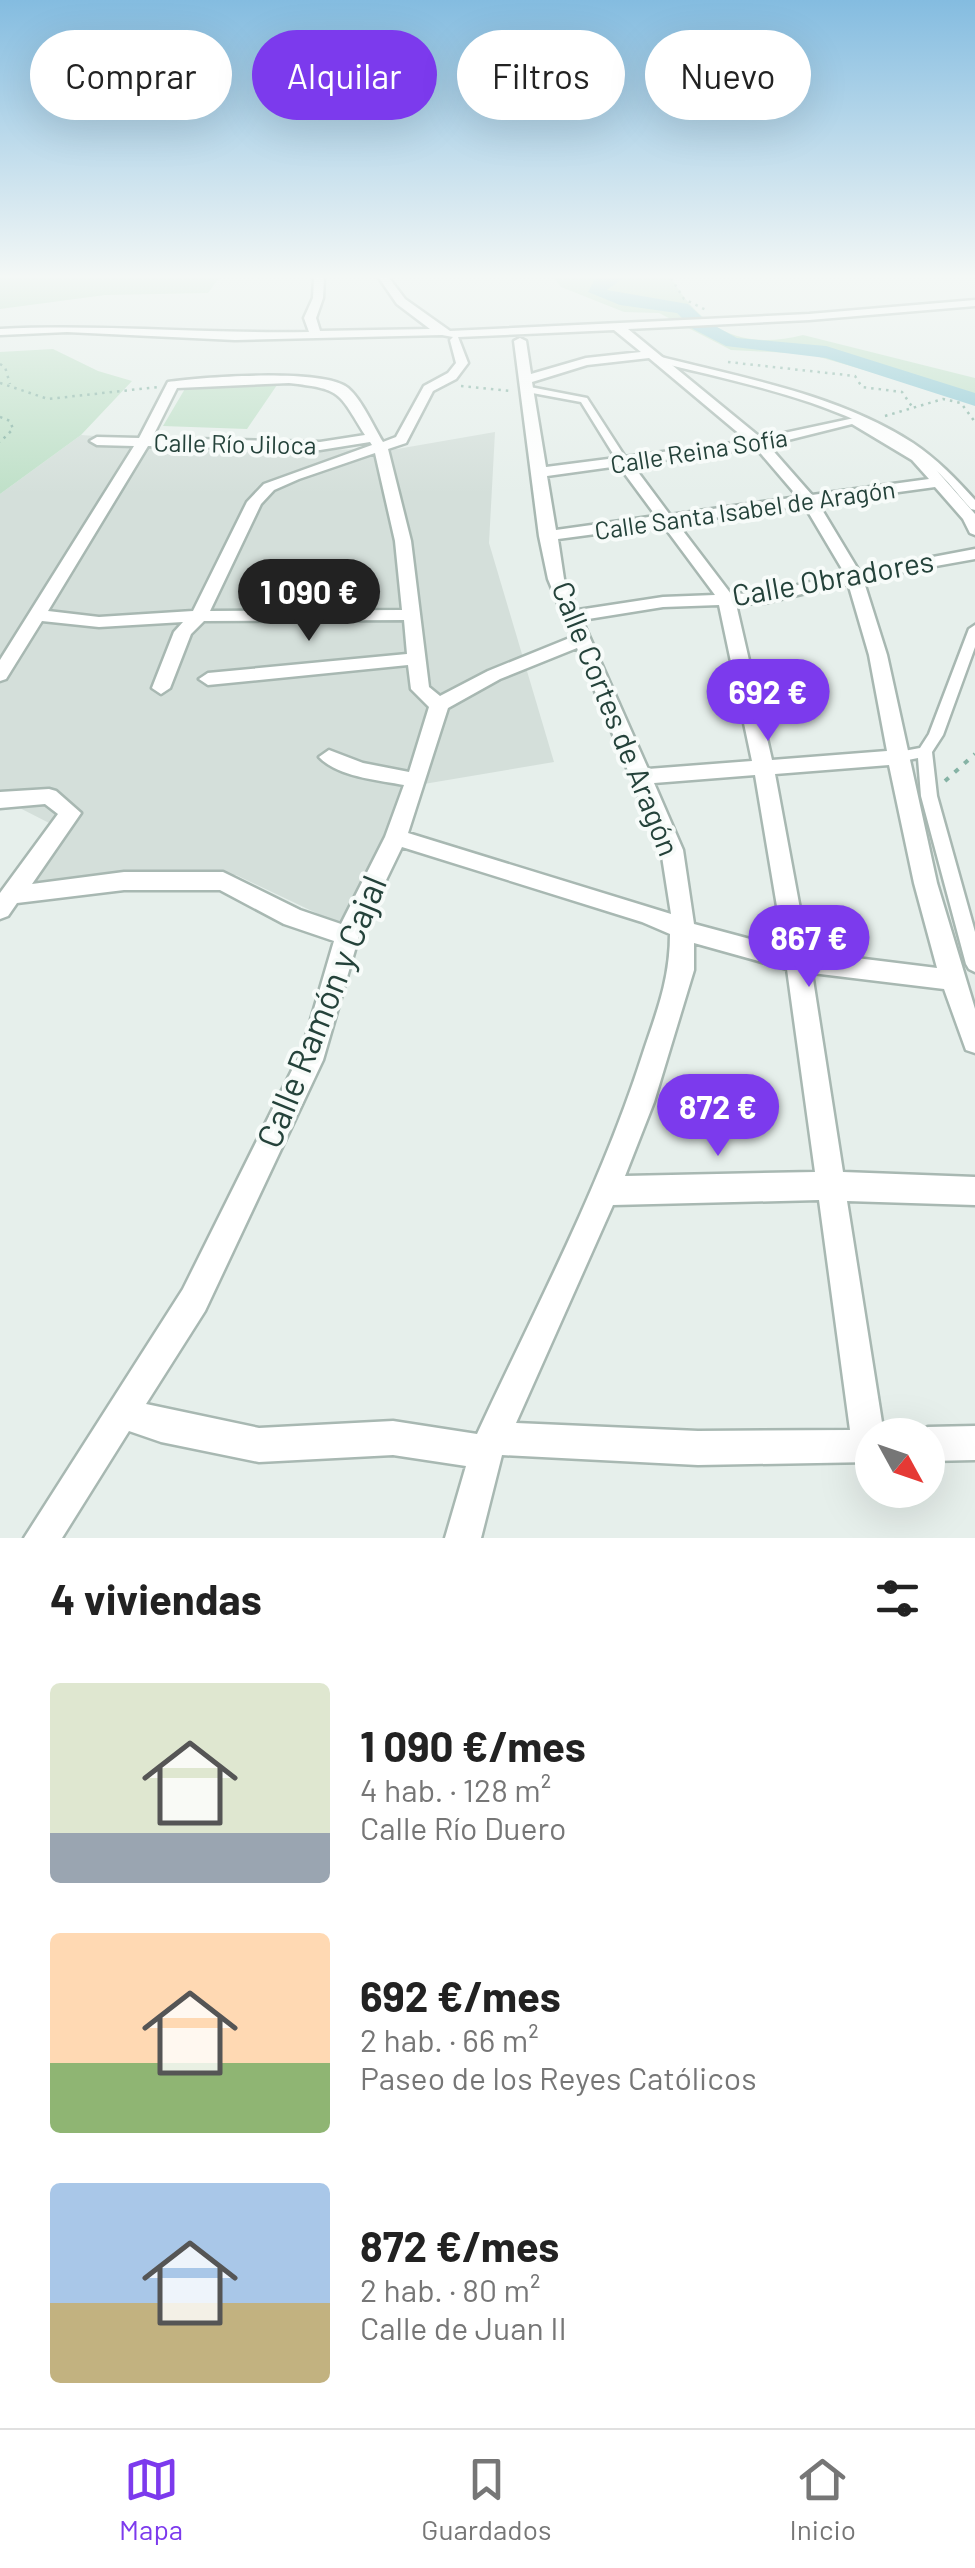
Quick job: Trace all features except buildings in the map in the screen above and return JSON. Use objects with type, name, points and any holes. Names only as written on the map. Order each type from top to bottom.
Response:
[{"type":"street","points":[[161,688],[183,632],[199,616],[254,502],[270,488],[294,476],[377,444],[401,440],[428,389],[462,362],[456,350]]},
{"type":"street","name":"Calle Cortes de Aragón","points":[[463,1538],[490,1445],[641,1102],[682,970],[682,910],[672,850],[556,579],[522,350]]},
{"type":"street","points":[[646,350],[732,419],[784,470],[810,502],[854,576],[868,622],[920,865],[950,980],[975,1042]]},
{"type":"street","points":[[528,385],[586,362],[654,356],[816,401],[908,442],[959,485],[975,506]]},
{"type":"street","points":[[0,675],[160,415],[172,385],[289,379],[328,384],[344,391],[377,444],[403,541],[420,688],[439,705]]},
{"type":"street","points":[[528,385],[584,400],[624,463],[726,599],[764,770],[798,961],[867,1418]]},
{"type":"street","points":[[860,420],[918,457],[942,482],[975,530]]},
{"type":"street","name":"Calle Reina Sofía","points":[[542,472],[755,444],[860,420]]},
{"type":"street","name":"Calle Río Jiloca","points":[[97,441],[377,444]]},
{"type":"street","name":"Calle Santa Isabel de Aragón","points":[[547,536],[942,482]]},
{"type":"street","name":"Calle Obradores","points":[[439,705],[577,627],[663,602],[764,598],[854,576],[975,554]]},
{"type":"street","points":[[38,615],[99,622],[199,616],[409,614]]},
{"type":"street","points":[[975,628],[936,735],[925,752],[930,796],[975,964]]},
{"type":"street","points":[[208,679],[414,658]]},
{"type":"street","name":"Calle Ramón y Cajal","points":[[42,1538],[194,1300],[314,1052],[347,936],[396,837],[439,705]]},
{"type":"street","points":[[644,777],[764,770],[925,752]]},
{"type":"street","points":[[330,757],[359,769],[414,780]]},
{"type":"street","points":[[0,800],[49,796],[71,812],[6,903]]},
{"type":"street","points":[[396,837],[649,915],[682,931],[798,961],[950,980]]},
{"type":"street","points":[[6,903],[138,880],[223,881],[292,917],[347,936]]},
{"type":"street","points":[[605,1191],[832,1186],[975,1190]]},
{"type":"street","points":[[122,1413],[161,1426],[259,1445],[393,1438],[490,1445],[855,1446]]},
{"type":"street","points":[[945,1444],[975,1443]]},
{"type":"path","points":[[725,362],[855,376],[862,387],[902,392],[913,408]]},
{"type":"path","points":[[0,364],[5,366],[10,384]]},
{"type":"path","points":[[441,382],[496,391],[528,385]]},
{"type":"path","points":[[0,383],[48,399],[172,385]]},
{"type":"path","points":[[860,420],[943,399],[961,403],[975,422]]},
{"type":"path","points":[[0,417],[10,421],[13,428],[0,442]]},
{"type":"path","points":[[930,796],[973,757]]},
{"type":"shaded area","points":[[495,432],[489,543],[554,762],[412,786],[352,930],[236,875],[14,901],[55,826],[10,803],[0,806],[0,494],[81,435],[289,450],[397,449]]},
{"type":"green space","points":[[55,350],[98,371],[132,381],[81,435],[0,494],[0,352]]},
{"type":"green space","points":[[731,350],[862,350],[975,378],[975,402],[809,354]]},
{"type":"green space","points":[[277,385],[247,429],[163,426],[186,387]]},
{"type":"waterway","points":[[814,350],[883,368],[975,400]]}]
